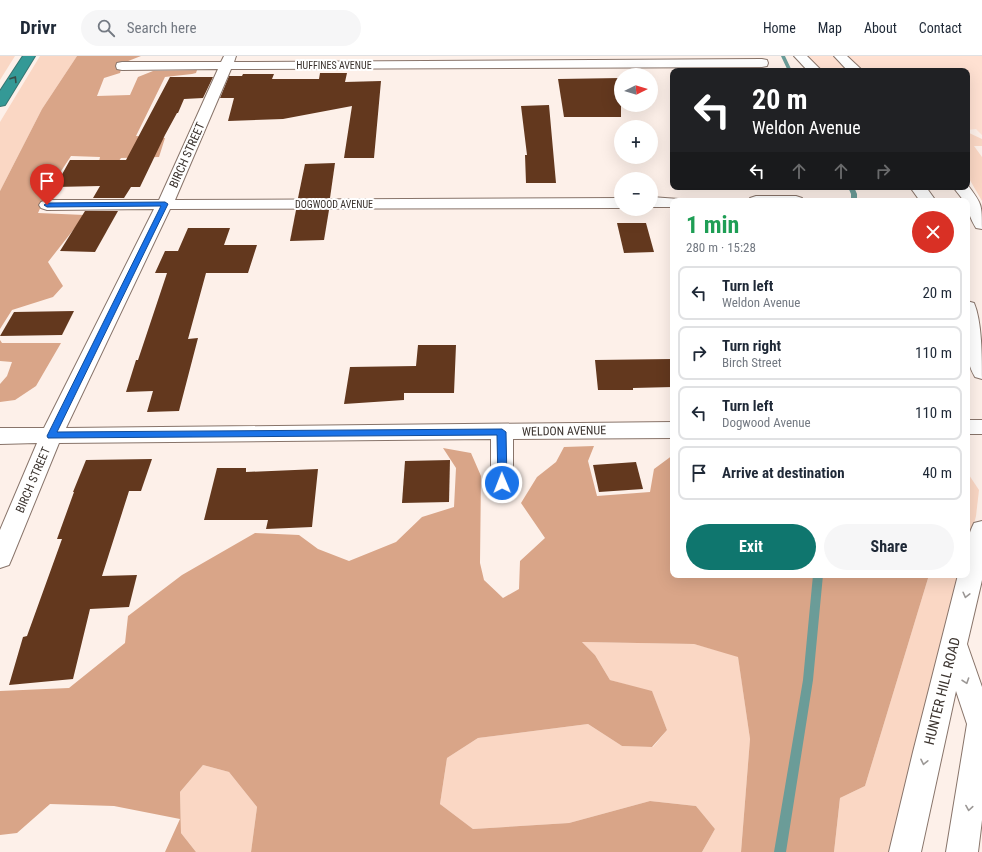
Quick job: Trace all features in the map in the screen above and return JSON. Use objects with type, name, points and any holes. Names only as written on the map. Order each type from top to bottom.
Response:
[{"type":"highway","points":[[0,102],[29,56]]},
{"type":"street","points":[[800,56],[812,68]]},
{"type":"street","points":[[840,56],[853,68]]},
{"type":"street","name":"HUFFINES AVENUE","points":[[122,66],[228,61],[487,60],[762,63]]},
{"type":"street","name":"BIRCH STREET","points":[[0,558],[51,436],[165,204],[228,61]]},
{"type":"street","points":[[963,190],[969,198]]},
{"type":"street","points":[[970,199],[982,224]]},
{"type":"street","points":[[658,202],[670,202]]},
{"type":"street","name":"DOGWOOD AVENUE","points":[[47,205],[614,203]]},
{"type":"street","points":[[970,320],[982,372]]},
{"type":"street","points":[[970,428],[982,427]]},
{"type":"street","name":"WELDON AVENUE","points":[[0,436],[670,430]]},
{"type":"street","points":[[502,432],[502,483]]},
{"type":"street","name":"HUNTER HILL ROAD","points":[[904,852],[982,530]]},
{"type":"street","points":[[954,644],[981,724],[962,852]]},
{"type":"shaded area","points":[[0,56],[15,56],[0,80]]},
{"type":"shaded area","points":[[40,56],[77,56],[42,109],[0,191],[0,122]]},
{"type":"shaded area","points":[[77,56],[141,56],[123,63],[120,73],[104,78],[97,96],[130,95],[138,77],[153,71],[197,70],[196,73],[192,74],[165,77],[136,136],[165,138],[159,157],[121,158],[105,180],[95,180],[100,157],[71,156],[48,191],[38,213],[85,215],[48,262],[63,286],[53,297],[12,310],[0,329],[0,191],[42,109]]},
{"type":"shaded area","points":[[800,56],[982,56],[982,135],[976,129],[970,130],[970,68],[812,68]]},
{"type":"shaded area","points":[[970,133],[982,139],[982,146],[974,146],[982,157],[982,201],[970,180]]},
{"type":"shaded area","points":[[0,340],[2,343],[61,343],[36,386],[15,400],[0,402],[0,384],[7,376],[12,362],[0,361]]},
{"type":"shaded area","points":[[594,446],[588,461],[597,496],[650,492],[654,469],[670,457],[670,578],[928,578],[865,786],[840,798],[834,852],[741,852],[750,739],[738,657],[694,644],[582,642],[595,655],[610,680],[652,691],[667,730],[652,747],[622,746],[588,724],[478,738],[447,758],[440,804],[473,829],[569,823],[650,801],[696,806],[715,829],[702,852],[251,852],[257,807],[229,772],[203,765],[180,792],[181,833],[196,852],[165,852],[180,819],[114,806],[50,804],[17,833],[0,835],[0,691],[69,688],[125,643],[128,616],[182,575],[255,533],[299,535],[318,549],[349,561],[396,542],[422,517],[454,507],[456,468],[443,448],[471,453],[481,476],[480,563],[484,580],[503,598],[519,589],[520,561],[545,538],[521,503],[537,477],[556,462],[564,447]]},
{"type":"shaded area","points":[[970,476],[979,490],[976,516],[970,539]]},
{"type":"shaded area","points":[[928,578],[960,578],[893,852],[834,852],[840,798],[865,786]]},
{"type":"shaded area","points":[[582,642],[694,644],[738,656],[750,739],[741,852],[702,852],[715,829],[696,806],[650,801],[569,823],[473,829],[440,804],[447,758],[478,738],[588,724],[622,746],[653,747],[667,730],[652,692],[610,680],[595,655]]},
{"type":"shaded area","points":[[203,765],[229,772],[257,807],[251,852],[196,852],[181,833],[180,792]]},
{"type":"building","points":[[320,73],[347,73],[345,82],[381,81],[374,158],[344,158],[352,106],[283,119],[228,121],[234,98],[220,98],[229,76],[242,76],[243,74],[274,74],[272,79],[319,79]]},
{"type":"building","points":[[170,77],[213,77],[203,98],[184,99],[140,187],[131,187],[124,198],[93,198],[100,186],[55,187],[70,160],[126,160]]},
{"type":"building","points":[[614,78],[614,112],[621,112],[621,117],[564,117],[558,79]]},
{"type":"building","points":[[549,105],[556,183],[526,183],[525,155],[527,155],[521,106]]},
{"type":"building","points":[[335,163],[330,198],[298,198],[305,164]]},
{"type":"building","points":[[296,210],[329,210],[324,240],[290,241]]},
{"type":"building","points":[[85,211],[118,211],[95,252],[60,251]]},
{"type":"building","points":[[617,223],[646,223],[654,252],[624,253]]},
{"type":"building","points":[[188,228],[230,228],[224,245],[257,245],[248,273],[206,273],[188,339],[198,338],[179,411],[147,412],[153,391],[126,392],[167,273],[155,273],[165,251],[178,251]]},
{"type":"building","points":[[74,311],[62,335],[0,336],[14,312]]},
{"type":"building","points":[[418,345],[456,345],[454,393],[404,393],[404,400],[344,404],[350,367],[416,366]]},
{"type":"building","points":[[670,359],[670,387],[633,388],[633,390],[598,390],[595,360]]},
{"type":"building","points":[[152,459],[141,491],[129,491],[102,576],[137,575],[129,607],[90,609],[73,679],[9,685],[23,637],[27,636],[62,539],[57,539],[86,460]]},
{"type":"building","points":[[450,460],[449,502],[402,503],[405,461]]},
{"type":"building","points":[[636,462],[643,489],[599,492],[593,465]]},
{"type":"building","points":[[217,468],[246,468],[246,472],[318,469],[312,527],[266,529],[268,520],[204,520]]},
{"type":"waterway","points":[[783,56],[789,68]]},
{"type":"waterway","points":[[852,190],[854,198]]},
{"type":"waterway","points":[[780,852],[808,680],[818,578]]},
{"type":"route","points":[[47,205],[165,204],[51,436],[502,432],[502,483]]}]
